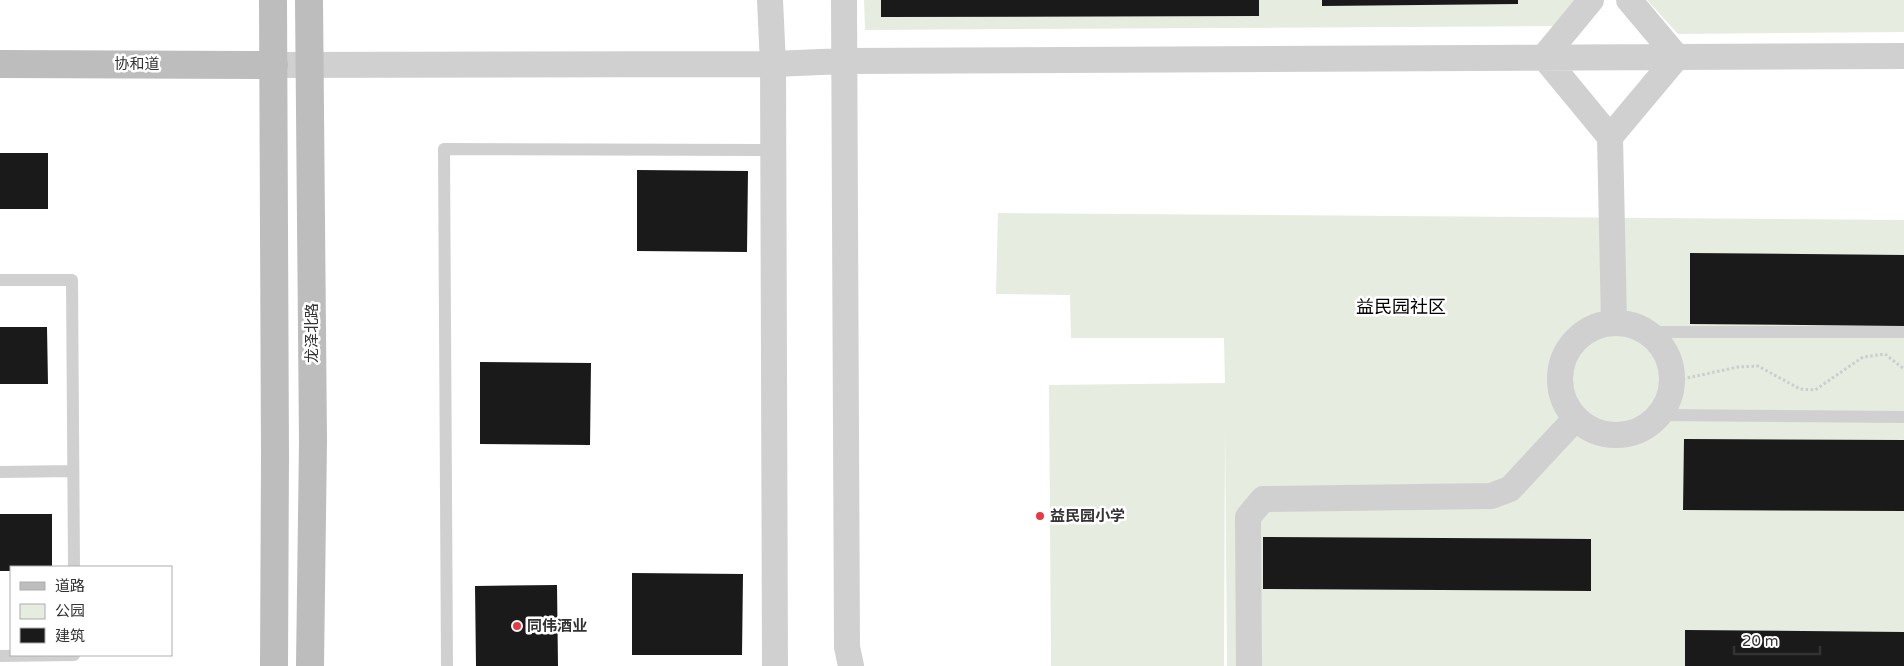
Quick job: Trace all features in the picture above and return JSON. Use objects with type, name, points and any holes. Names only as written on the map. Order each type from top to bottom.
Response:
[{"type":"main road","points":[[273,0],[274,666]]},
{"type":"main road","name":"龙泽北路","points":[[310,0],[312,442],[310,666]]},
{"type":"main road","name":"协和道","points":[[0,64],[274,65]]},
{"type":"street","points":[[770,0],[773,150],[775,666]]},
{"type":"street","points":[[844,0],[847,647],[851,666]]},
{"type":"street","points":[[1544,57],[1591,0]]},
{"type":"street","points":[[1629,0],[1678,57]]},
{"type":"street","points":[[274,65],[772,64],[845,61],[1904,56]]},
{"type":"street","points":[[1544,57],[1610,137],[1614,322]]},
{"type":"street","points":[[1610,137],[1678,57]]},
{"type":"street","points":[[1614,322],[1633,324],[1649,332],[1662,346],[1670,362],[1673,380],[1669,399],[1659,415],[1646,427],[1628,434],[1609,435],[1591,429],[1576,418],[1565,403],[1560,385],[1561,367],[1567,349],[1580,335],[1596,326],[1614,322]]},
{"type":"street","points":[[1249,666],[1248,517],[1264,499],[1491,496],[1510,489],[1576,418]]},
{"type":"lane","points":[[446,666],[444,149],[773,150]]},
{"type":"lane","points":[[0,280],[72,280],[74,566]]},
{"type":"lane","points":[[1649,332],[1904,332]]},
{"type":"lane","points":[[1659,415],[1904,417]]},
{"type":"lane","points":[[0,472],[73,472]]},
{"type":"path","points":[[1673,380],[1738,367],[1758,366],[1800,389],[1815,390],[1863,357],[1885,354],[1904,369]]},
{"type":"green space","points":[[864,0],[1577,0],[1553,26],[865,30]]},
{"type":"green space","points":[[1647,0],[1904,0],[1904,32],[1678,34]]},
{"type":"green space","points":[[998,213],[1904,220],[1904,666],[1227,666],[1225,424],[1224,666],[1051,666],[1049,385],[1225,383],[1224,338],[1071,338],[1070,295],[996,294]]},
{"type":"building","points":[[881,0],[1259,0],[1259,16],[881,17]]},
{"type":"building","points":[[1322,0],[1518,0],[1518,4],[1322,6]]},
{"type":"building","points":[[0,153],[48,153],[48,209],[0,209]]},
{"type":"building","points":[[637,170],[748,171],[747,252],[637,251]]},
{"type":"building","points":[[1690,253],[1904,255],[1904,326],[1690,324]]},
{"type":"building","points":[[0,327],[47,327],[48,384],[0,384]]},
{"type":"building","points":[[480,362],[591,363],[590,445],[480,444]]},
{"type":"building","points":[[1684,439],[1904,440],[1904,511],[1683,510]]},
{"type":"building","points":[[0,514],[52,514],[52,566],[10,566],[10,571],[0,571]]},
{"type":"building","points":[[1263,537],[1591,539],[1591,591],[1263,589]]},
{"type":"building","points":[[632,573],[743,574],[742,655],[632,655]]},
{"type":"building","name":"同伟酒业","points":[[557,585],[558,666],[476,666],[475,586]]},
{"type":"building","points":[[1685,630],[1904,632],[1904,666],[1685,666]]},
{"type":"place","name":"益民园小学","points":[[1040,516]]},
{"type":"place","name":"同伟酒业","points":[[517,626]]},
{"type":"district","name":"益民园社区","points":[[1401,307]]}]
